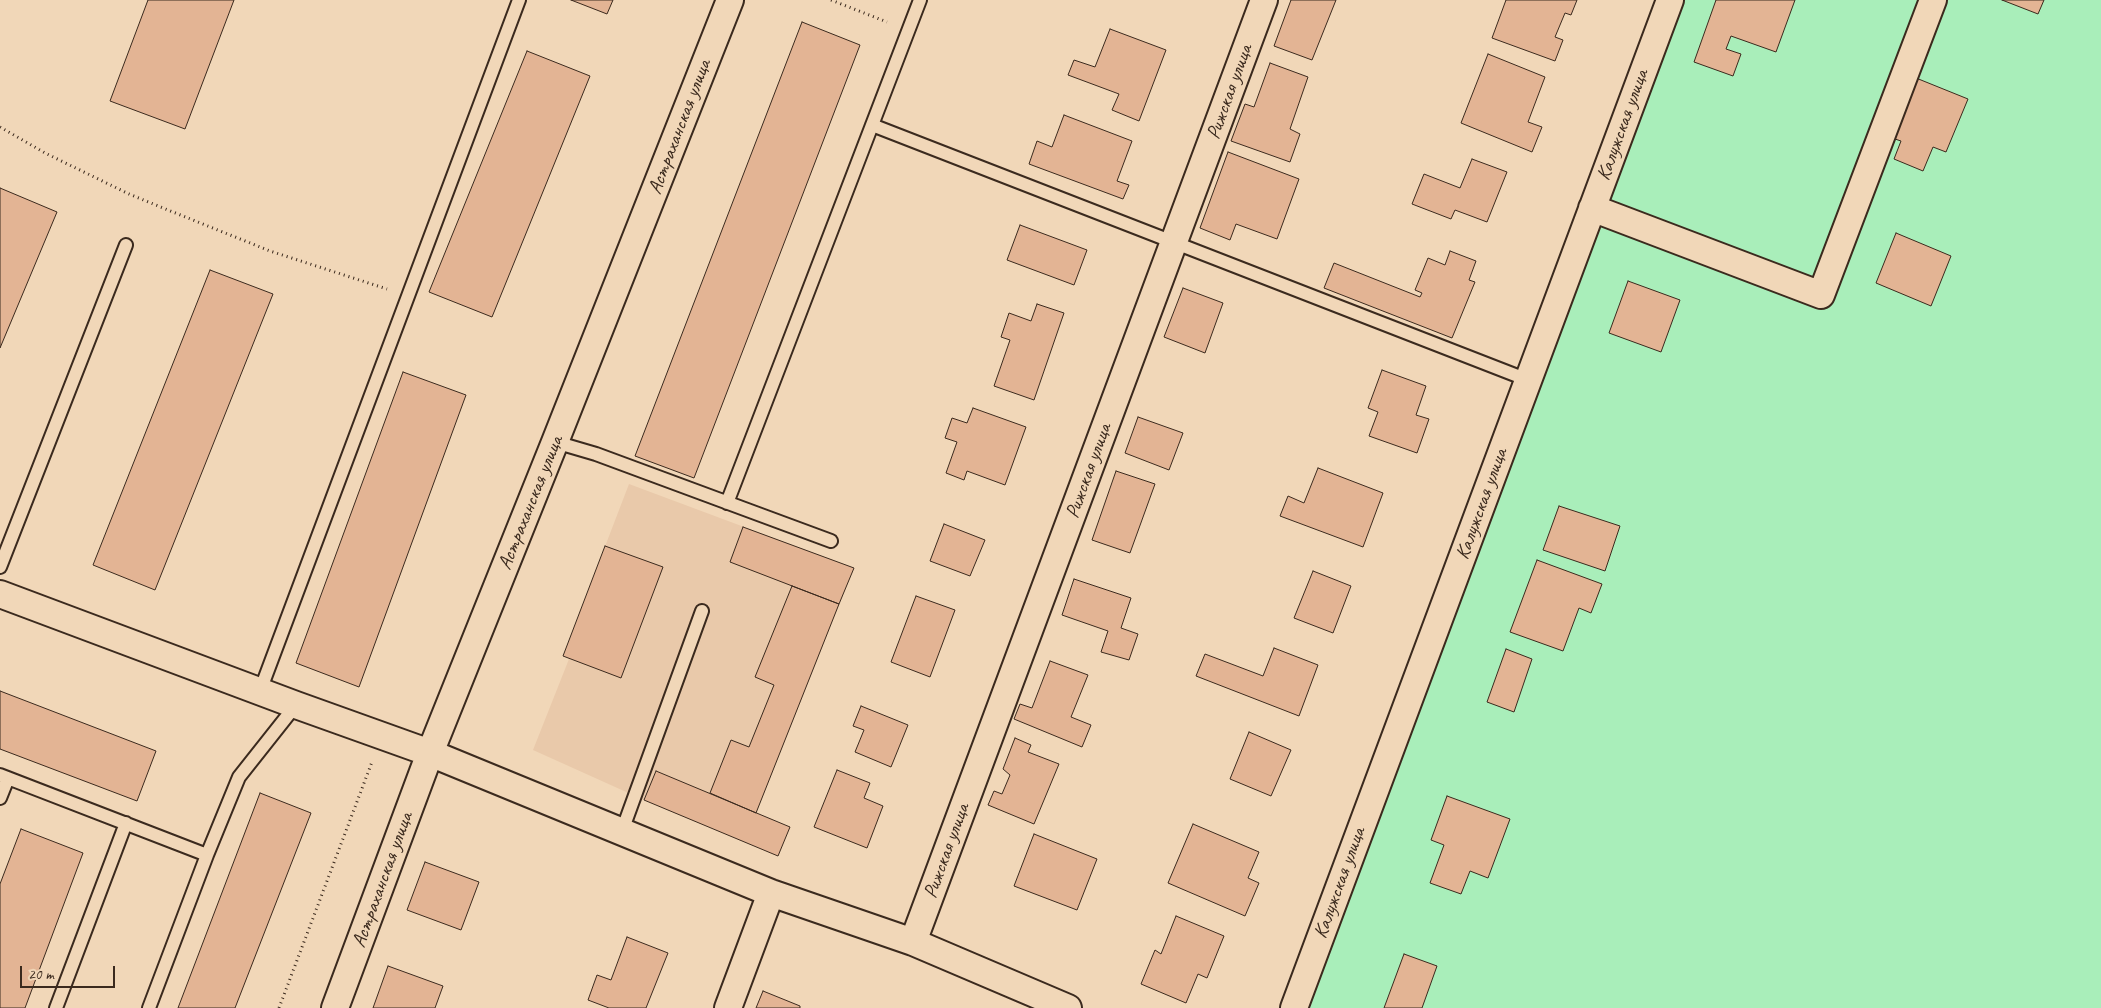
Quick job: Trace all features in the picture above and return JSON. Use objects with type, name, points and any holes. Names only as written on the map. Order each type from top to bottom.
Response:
[{"type":"street","name":"Астраханская улица","points":[[335,1008],[430,753],[556,442],[730,0]]},
{"type":"street","name":"Рижская улица","points":[[913,942],[1264,0]]},
{"type":"street","name":"Калужская улица","points":[[1294,1008],[1670,0]]},
{"type":"street","points":[[1592,208],[1821,296],[1933,0]]},
{"type":"street","points":[[0,594],[430,753],[772,893],[913,942],[1068,1008]]},
{"type":"street","points":[[728,1008],[772,893]]},
{"type":"lane","points":[[260,691],[519,0]]},
{"type":"lane","points":[[727,502],[920,0]]},
{"type":"lane","points":[[872,125],[1528,380]]},
{"type":"lane","points":[[0,567],[126,245]]},
{"type":"lane","points":[[556,442],[596,454],[831,542]]},
{"type":"lane","points":[[622,831],[702,611]]},
{"type":"lane","points":[[150,1008],[207,855],[240,777],[296,705]]},
{"type":"lane","points":[[0,798],[4,777],[207,855]]},
{"type":"lane","points":[[56,1008],[126,823]]},
{"type":"path","points":[[831,0],[908,30]]},
{"type":"path","points":[[0,127],[45,153],[160,207],[270,250],[409,296]]},
{"type":"path","points":[[279,1008],[382,736]]},
{"type":"shaded area","points":[[629,484],[854,568],[756,813],[656,771],[644,800],[533,750],[569,659],[563,656]]},
{"type":"green space","points":[[1670,0],[2101,0],[2101,1008],[1294,1008]]},
{"type":"building","points":[[148,0],[234,0],[185,129],[110,101]]},
{"type":"building","points":[[571,0],[613,0],[607,14]]},
{"type":"building","points":[[1291,0],[1336,0],[1312,60],[1274,46]]},
{"type":"building","points":[[1506,0],[1577,0],[1571,15],[1565,13],[1555,37],[1563,40],[1555,61],[1492,38]]},
{"type":"building","points":[[1716,0],[1795,0],[1776,52],[1731,36],[1726,49],[1741,54],[1733,76],[1694,62]]},
{"type":"building","points":[[2002,0],[2044,0],[2038,14]]},
{"type":"building","points":[[802,22],[860,45],[694,478],[635,456]]},
{"type":"building","points":[[1110,29],[1166,50],[1139,121],[1112,110],[1119,94],[1068,75],[1074,60],[1095,67]]},
{"type":"building","points":[[527,51],[590,76],[492,317],[429,292]]},
{"type":"building","points":[[1488,54],[1545,77],[1528,122],[1542,127],[1532,152],[1461,123]]},
{"type":"building","points":[[1270,63],[1308,77],[1290,129],[1300,134],[1290,162],[1231,141],[1245,104],[1254,107]]},
{"type":"building","points":[[1916,78],[1968,99],[1946,152],[1933,147],[1923,171],[1894,159],[1901,141],[1892,138]]},
{"type":"building","points":[[1064,115],[1132,141],[1117,181],[1129,185],[1123,199],[1029,164],[1037,141],[1052,147]]},
{"type":"building","points":[[1228,152],[1299,179],[1277,239],[1236,224],[1230,240],[1200,228]]},
{"type":"building","points":[[1472,159],[1507,172],[1487,222],[1455,210],[1451,219],[1412,204],[1424,174],[1460,188]]},
{"type":"building","points":[[0,188],[57,212],[0,348]]},
{"type":"building","points":[[1020,225],[1087,250],[1074,285],[1007,260]]},
{"type":"building","points":[[1896,233],[1951,256],[1931,306],[1876,283]]},
{"type":"building","points":[[1450,251],[1476,261],[1469,280],[1475,282],[1452,338],[1324,288],[1334,263],[1420,297],[1422,293],[1415,290],[1428,258],[1445,265]]},
{"type":"building","points":[[210,270],[273,294],[155,590],[93,565]]},
{"type":"building","points":[[1628,281],[1680,300],[1661,352],[1609,333]]},
{"type":"building","points":[[1183,288],[1223,303],[1205,353],[1164,337]]},
{"type":"building","points":[[1037,304],[1064,313],[1034,400],[994,386],[1010,340],[1001,337],[1009,313],[1031,321]]},
{"type":"building","points":[[1382,370],[1426,386],[1416,415],[1429,419],[1417,453],[1369,436],[1378,412],[1368,408]]},
{"type":"building","points":[[403,372],[466,395],[359,687],[296,663]]},
{"type":"building","points":[[973,408],[1026,427],[1005,485],[967,471],[964,480],[946,473],[957,442],[945,438],[952,418],[967,423]]},
{"type":"building","points":[[1138,417],[1183,433],[1169,470],[1125,453]]},
{"type":"building","points":[[1318,468],[1383,493],[1363,547],[1280,516],[1288,496],[1304,503]]},
{"type":"building","points":[[1116,471],[1155,484],[1130,553],[1092,540]]},
{"type":"building","points":[[1559,506],[1620,526],[1605,571],[1543,550]]},
{"type":"building","points":[[944,524],[985,540],[970,576],[930,561]]},
{"type":"building","points":[[743,527],[854,568],[839,604],[730,562]]},
{"type":"building","points":[[605,546],[663,567],[621,678],[563,656]]},
{"type":"building","points":[[1537,560],[1602,584],[1591,613],[1579,608],[1563,651],[1510,632]]},
{"type":"building","points":[[1313,571],[1351,586],[1333,633],[1294,618]]},
{"type":"building","points":[[1074,579],[1131,598],[1121,628],[1138,634],[1129,660],[1101,652],[1108,631],[1062,615]]},
{"type":"building","points":[[792,586],[839,604],[756,813],[710,793],[731,740],[749,747],[774,685],[755,677]]},
{"type":"building","points":[[916,596],[955,610],[930,677],[891,662]]},
{"type":"building","points":[[1274,648],[1318,665],[1299,716],[1196,676],[1205,654],[1263,676]]},
{"type":"building","points":[[1506,649],[1532,659],[1514,712],[1487,702]]},
{"type":"building","points":[[1050,661],[1088,675],[1071,717],[1091,725],[1082,747],[1014,719],[1020,704],[1032,708]]},
{"type":"building","points":[[0,691],[156,751],[137,801],[0,749]]},
{"type":"building","points":[[861,706],[908,725],[891,767],[855,752],[864,730],[853,726]]},
{"type":"building","points":[[1249,732],[1291,750],[1271,796],[1230,779]]},
{"type":"building","points":[[1015,738],[1031,745],[1028,752],[1059,764],[1034,824],[988,805],[994,791],[1002,794],[1010,775],[1003,769]]},
{"type":"building","points":[[837,770],[870,783],[864,798],[883,806],[867,848],[814,827]]},
{"type":"building","points":[[656,771],[790,827],[778,856],[644,800]]},
{"type":"building","points":[[260,793],[311,813],[235,1008],[178,1008]]},
{"type":"building","points":[[1447,796],[1510,819],[1488,878],[1470,871],[1461,894],[1430,883],[1444,845],[1431,840]]},
{"type":"building","points":[[1193,824],[1259,852],[1248,878],[1259,883],[1245,916],[1168,883]]},
{"type":"building","points":[[21,829],[83,853],[25,1008],[0,1008],[0,884]]},
{"type":"building","points":[[1034,834],[1097,859],[1077,910],[1014,886]]},
{"type":"building","points":[[425,862],[479,882],[461,930],[407,910]]},
{"type":"building","points":[[1176,916],[1224,936],[1207,978],[1198,974],[1186,1003],[1141,984],[1155,950],[1161,954]]},
{"type":"building","points":[[627,937],[668,953],[646,1008],[609,1008],[588,1000],[597,975],[611,980]]},
{"type":"building","points":[[1404,954],[1437,966],[1422,1008],[1384,1008]]},
{"type":"building","points":[[388,966],[443,986],[435,1008],[373,1008]]},
{"type":"building","points":[[763,991],[800,1006],[800,1008],[756,1008]]}]
